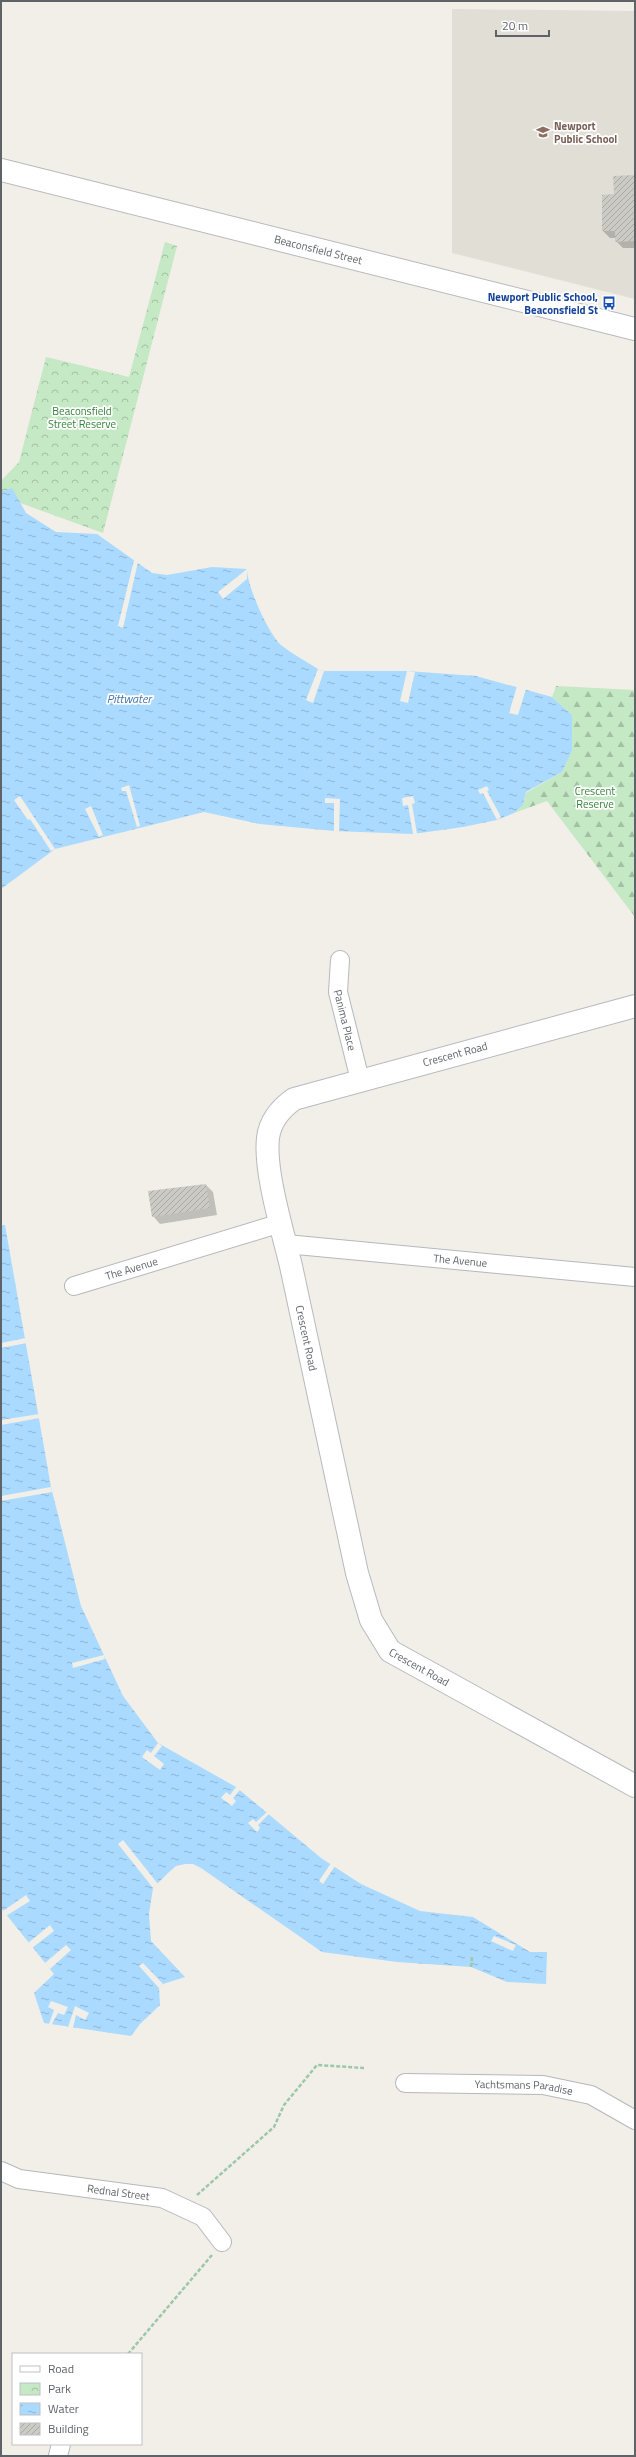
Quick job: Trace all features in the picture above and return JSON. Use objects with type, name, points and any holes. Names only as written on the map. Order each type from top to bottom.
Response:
[{"type":"street","name":"Beaconsfield Street","points":[[1,170],[635,329]]},
{"type":"street","name":"Panima Place","points":[[340,960],[338,992],[360,1080]]},
{"type":"street","name":"Crescent Road","points":[[635,1006],[294,1099],[281,1108],[272,1122],[268,1138],[268,1160],[281,1223],[357,1573],[371,1620],[390,1651],[635,1786]]},
{"type":"street","name":"The Avenue","points":[[74,1286],[281,1223]]},
{"type":"street","name":"The Avenue","points":[[286,1244],[635,1277]]},
{"type":"street","name":"Yachtsmans Paradise","points":[[405,2083],[543,2085],[591,2095],[635,2120]]},
{"type":"street","name":"Rednal Street","points":[[1,2171],[19,2179],[162,2198],[204,2217],[222,2242]]},
{"type":"street","points":[[58,2456],[61,2445]]},
{"type":"path","points":[[470,1967],[472,1958]]},
{"type":"path","points":[[195,2196],[274,2127],[284,2104],[317,2066],[364,2068]]},
{"type":"path","points":[[129,2353],[222,2242]]},
{"type":"shaded area","name":"Newport Public School","points":[[452,9],[635,11],[635,299],[452,253]]},
{"type":"green space","name":"Beaconsfield Street Reserve","points":[[165,242],[177,246],[103,533],[1,496],[1,481],[19,462],[46,357],[129,377]]},
{"type":"green space","name":"Crescent Reserve","points":[[556,686],[635,690],[635,917],[547,801],[514,813],[523,805],[526,793],[562,772],[572,715],[552,697]]},
{"type":"water","name":"Pittwater","points":[[12,488],[26,513],[56,532],[97,534],[152,573],[167,575],[212,567],[247,569],[250,586],[254,597],[276,639],[285,648],[318,669],[324,671],[407,671],[476,676],[552,697],[572,715],[572,750],[562,772],[526,792],[523,805],[514,813],[497,820],[463,827],[413,834],[334,831],[260,824],[204,812],[55,849],[1,889],[1,492]]},
{"type":"water","points":[[1,1225],[5,1225],[51,1487],[81,1606],[123,1696],[158,1743],[236,1787],[321,1858],[361,1884],[420,1911],[473,1917],[530,1952],[547,1952],[546,1984],[507,1982],[471,1967],[397,1962],[322,1952],[201,1868],[193,1864],[185,1864],[176,1866],[153,1888],[149,1914],[151,1941],[185,1977],[163,1984],[159,1988],[160,2005],[140,2024],[131,2036],[44,2023],[34,1993],[54,1974],[1,1908]]},
{"type":"pier","points":[[134,560],[138,562],[123,628],[118,626]]},
{"type":"pier","points":[[247,569],[247,579],[223,599],[218,592]]},
{"type":"pier","points":[[318,669],[324,671],[313,703],[306,700]]},
{"type":"pier","points":[[407,671],[415,672],[408,703],[400,701]]},
{"type":"pier","points":[[517,686],[526,689],[518,715],[509,713]]},
{"type":"pier","points":[[129,785],[140,826],[137,827],[126,791],[122,791],[121,788]]},
{"type":"pier","points":[[487,786],[489,790],[487,791],[501,817],[497,820],[483,793],[480,794],[478,790]]},
{"type":"pier","points":[[20,796],[55,849],[51,851],[30,819],[28,820],[14,800]]},
{"type":"pier","points":[[413,796],[415,803],[412,804],[417,834],[413,834],[408,805],[403,806],[402,798]]},
{"type":"pier","points":[[325,798],[340,799],[339,831],[334,831],[334,803],[325,803]]},
{"type":"pier","points":[[91,806],[103,835],[99,837],[85,809]]},
{"type":"pier","points":[[26,1338],[27,1343],[1,1348],[1,1343]]},
{"type":"pier","points":[[39,1414],[40,1418],[1,1425],[1,1420]]},
{"type":"pier","points":[[51,1487],[52,1492],[1,1501],[1,1496]]},
{"type":"pier","points":[[104,1655],[105,1659],[73,1668],[72,1663]]},
{"type":"pier","points":[[158,1743],[162,1746],[154,1756],[164,1764],[160,1770],[142,1757],[147,1750],[151,1753]]},
{"type":"pier","points":[[236,1787],[240,1790],[233,1798],[236,1801],[232,1806],[221,1798],[226,1792],[230,1795]]},
{"type":"pier","points":[[267,1812],[269,1814],[258,1825],[260,1828],[257,1832],[248,1823],[253,1819],[256,1822]]},
{"type":"pier","points":[[123,1840],[158,1884],[153,1888],[118,1844]]},
{"type":"pier","points":[[331,1863],[335,1866],[323,1884],[319,1881]]},
{"type":"pier","points":[[26,1895],[30,1901],[6,1916],[3,1911]]},
{"type":"pier","points":[[50,1925],[54,1931],[32,1948],[28,1943]]},
{"type":"pier","points":[[494,1936],[516,1945],[513,1951],[491,1941]]},
{"type":"pier","points":[[66,1945],[71,1950],[50,1969],[45,1963]]},
{"type":"pier","points":[[143,1963],[163,1984],[159,1988],[139,1966]]},
{"type":"pier","points":[[51,2001],[68,2007],[64,2015],[58,2013],[52,2024],[49,2024],[54,2010],[48,2007]]},
{"type":"pier","points":[[75,2006],[89,2013],[85,2020],[76,2015],[73,2028],[68,2027]]},
{"type":"building","points":[[635,175],[635,241],[615,242],[615,231],[602,231],[602,195],[614,194],[613,176]]},
{"type":"building","points":[[206,1184],[210,1208],[152,1217],[148,1191]]},
{"type":"place","name":"Newport Public School","points":[[543,132]]},
{"type":"place","name":"Newport Public School, Beaconsfield St","points":[[609,303]]}]
